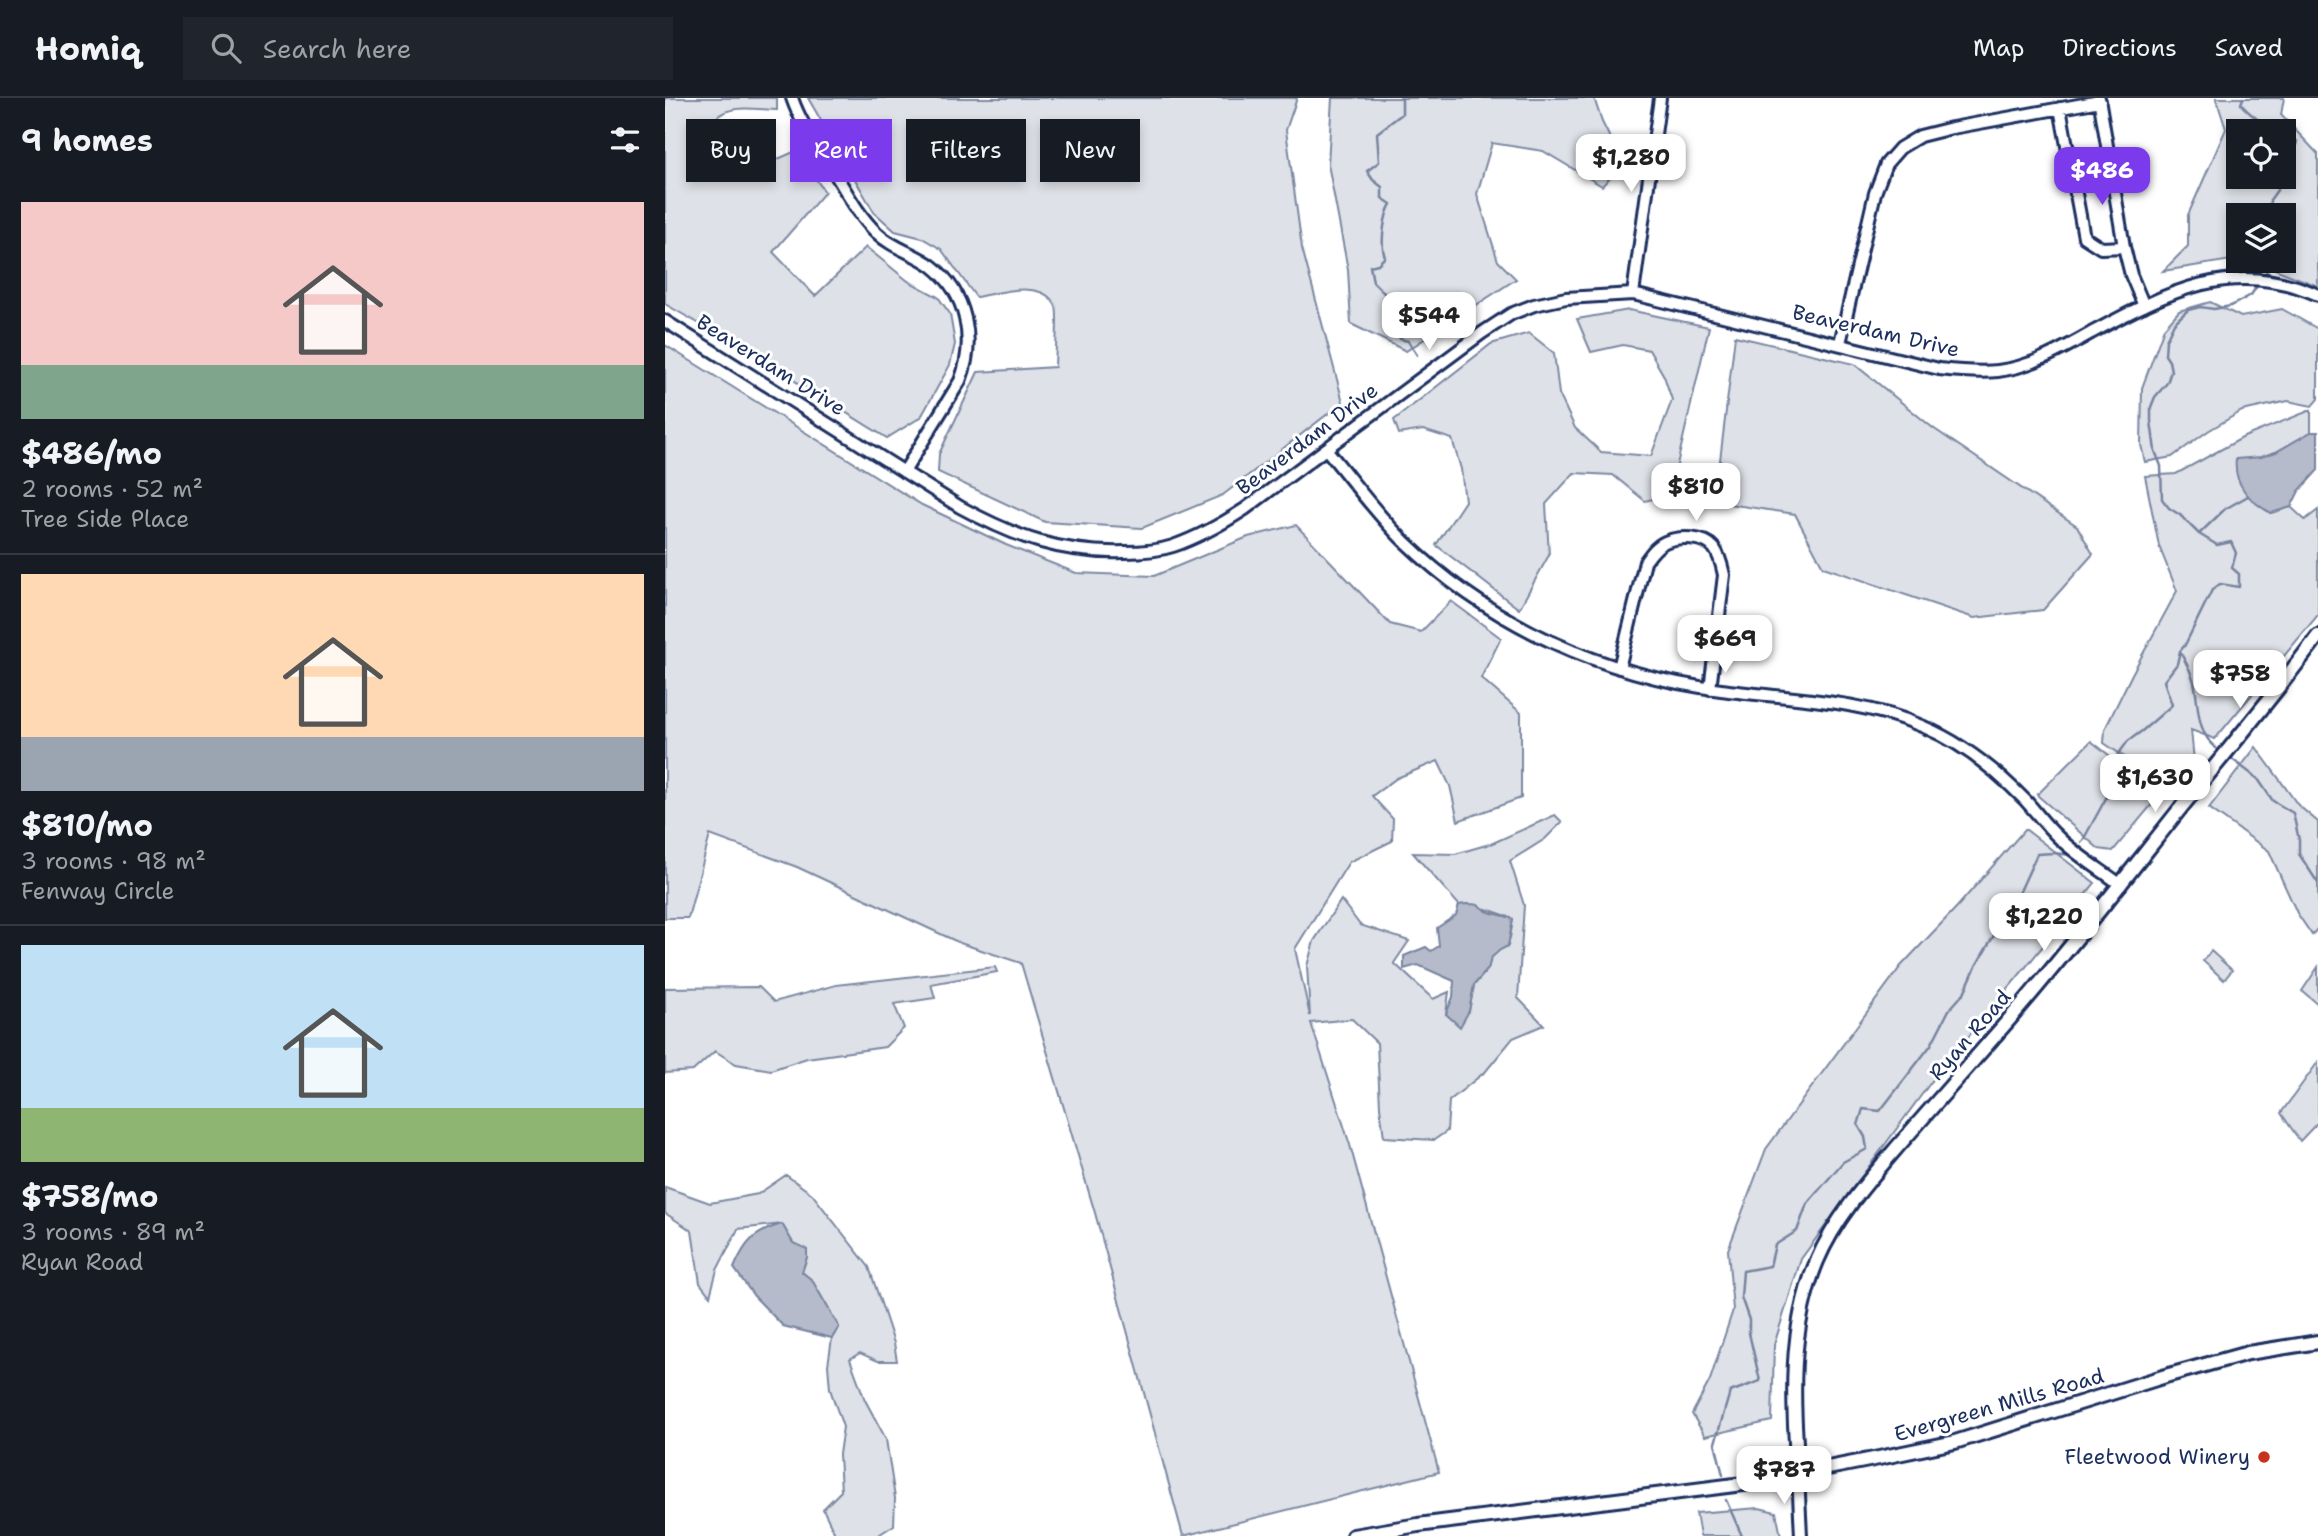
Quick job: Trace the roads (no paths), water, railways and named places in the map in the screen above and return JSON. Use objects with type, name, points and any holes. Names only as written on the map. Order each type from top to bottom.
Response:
[{"type":"main road","name":"Ryan Road","points":[[1798,1474],[1793,1399],[1797,1333],[1801,1310],[1817,1262],[1831,1233],[1884,1163],[2019,1009],[2121,885],[2283,684],[2318,636]]},
{"type":"main road","name":"Evergreen Mills Road","points":[[1353,1536],[1418,1525],[1751,1483],[1798,1474],[1955,1441],[2248,1353],[2318,1342]]},
{"type":"street","points":[[792,98],[800,117],[862,217],[887,242],[933,267],[950,286],[963,309],[968,327],[969,351],[965,369],[904,472]]},
{"type":"street","points":[[1633,295],[1660,98]]},
{"type":"street","points":[[1840,343],[1875,193],[1886,164],[1899,148],[1920,136],[2099,100],[2124,247],[2131,275],[2144,306]]},
{"type":"street","points":[[2060,108],[2084,237],[2101,248],[2124,247]]},
{"type":"street","name":"Beaverdam Drive","points":[[665,321],[988,522],[1027,538],[1069,550],[1109,553],[1171,547],[1207,532],[1245,509],[1482,332],[1511,314],[1534,305],[1566,298],[1633,295],[1939,369],[1965,372],[1999,371],[2032,362],[2063,349],[2144,306],[2200,284],[2235,278],[2262,279],[2284,283],[2318,295]]},
{"type":"street","points":[[1326,449],[1405,542],[1478,600],[1536,635],[1619,668],[1673,682],[1861,707],[1922,726],[1957,743],[1979,758],[2011,786],[2059,838],[2121,885]]},
{"type":"street","points":[[1619,668],[1645,562],[1664,542],[1679,538],[1696,539],[1708,543],[1714,549],[1724,575],[1710,689]]},
{"type":"street","points":[[1798,1474],[1801,1536]]},
{"type":"water","points":[[2311,432],[2318,432],[2318,470],[2299,491],[2291,507],[2271,513],[2250,498],[2240,484],[2236,459],[2261,457],[2276,452]]},
{"type":"water","points":[[1459,905],[1478,905],[1489,912],[1513,919],[1508,946],[1491,958],[1488,969],[1474,985],[1469,1011],[1460,1027],[1446,1014],[1453,997],[1454,981],[1418,965],[1404,969],[1404,956],[1426,947],[1431,951],[1439,946],[1437,928],[1456,915]]},
{"type":"water","points":[[782,1224],[793,1243],[807,1249],[802,1272],[812,1280],[839,1327],[832,1338],[783,1326],[754,1296],[734,1268],[742,1251],[752,1239]]},
{"type":"waterway","points":[[1402,98],[1402,114],[1377,133],[1379,162],[1367,171],[1382,187],[1382,198],[1391,204],[1383,230],[1385,257],[1378,264],[1370,266],[1373,282],[1389,298],[1400,339],[1408,341],[1417,355]]},
{"type":"waterway","points":[[2243,98],[2241,104],[2257,119]]},
{"type":"waterway","points":[[2296,140],[2296,145]]},
{"type":"waterway","points":[[2270,203],[2278,189]]},
{"type":"waterway","points":[[2263,277],[2266,273]]},
{"type":"waterway","points":[[2082,842],[2111,789],[2115,759],[2128,741],[2172,705],[2164,681],[2177,664],[2180,651],[2212,590],[2220,584],[2239,587],[2239,574],[2232,568],[2236,553],[2231,542],[2217,545],[2199,534],[2162,499],[2161,466],[2155,451],[2151,407],[2155,397],[2167,383],[2171,371],[2165,355],[2166,340],[2174,323],[2188,310],[2231,306],[2251,295],[2259,283]]},
{"type":"waterway","points":[[2199,534],[2225,509],[2248,496]]},
{"type":"waterway","points":[[2180,652],[2194,682],[2199,718],[2205,734],[2216,748]]},
{"type":"waterway","points":[[2232,759],[2258,779],[2273,801],[2293,813],[2299,854],[2318,883]]},
{"type":"waterway","points":[[1723,1475],[1715,1443],[1730,1392],[1760,1381],[1749,1333],[1749,1320],[1741,1297],[1743,1271],[1770,1266],[1775,1245],[1797,1231],[1807,1204],[1843,1162],[1867,1149],[1865,1137],[1858,1125],[1863,1109],[1880,1111],[1931,1045],[1949,1010],[1964,993],[1976,966],[2021,889],[2037,854],[2071,855]]},
{"type":"waterway","points":[[1726,1500],[1742,1536]]},
{"type":"place","name":"Fleetwood Winery","points":[[2264,1457]]}]
